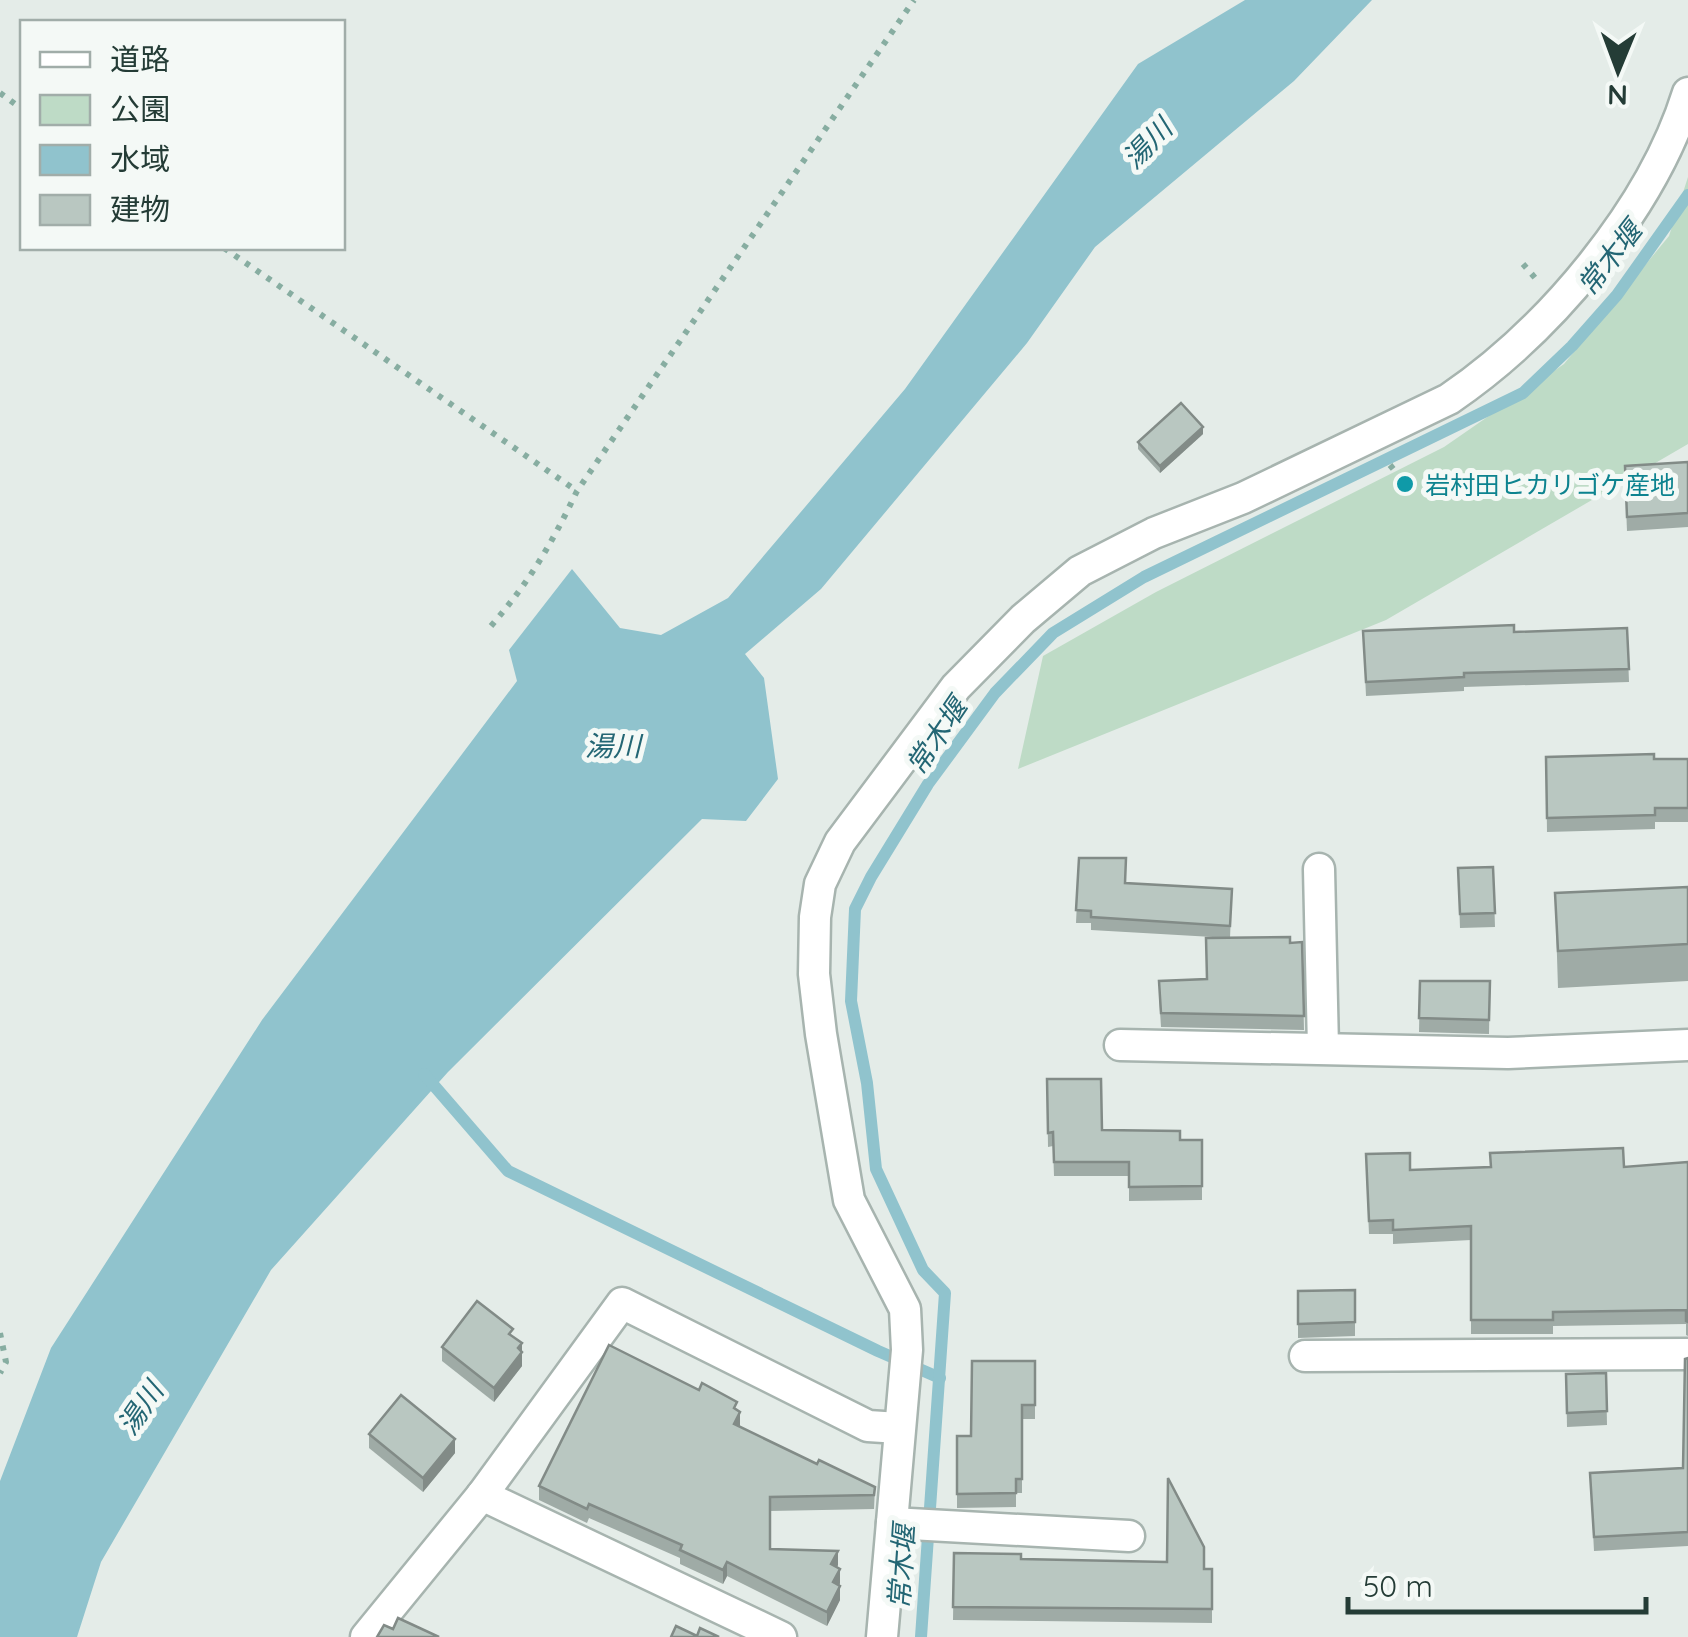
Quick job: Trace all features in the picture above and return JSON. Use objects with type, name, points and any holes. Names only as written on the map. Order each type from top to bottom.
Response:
[{"type":"street","points":[[882,1637],[915,1523],[899,1428],[907,1350],[905,1309],[849,1200],[821,1034],[814,974],[815,917],[820,884],[840,842],[956,687],[1023,619],[1080,571],[1154,533],[1244,498],[1449,399],[1478,379],[1534,329],[1619,228],[1658,165],[1688,93]]},
{"type":"street","points":[[1319,868],[1323,1048]]},
{"type":"street","points":[[1120,1045],[1508,1053],[1688,1045]]},
{"type":"street","points":[[366,1637],[482,1495],[622,1304],[868,1426],[899,1428]]},
{"type":"street","points":[[1304,1356],[1688,1354]]},
{"type":"street","points":[[482,1495],[781,1637]]},
{"type":"street","points":[[915,1523],[1129,1536]]},
{"type":"path","points":[[491,626],[527,584],[553,542],[577,491],[914,0]]},
{"type":"path","points":[[227,250],[577,491]]},
{"type":"path","points":[[1393,468],[1398,476]]},
{"type":"path","points":[[0,1334],[6,1362],[0,1373]]},
{"type":"green space","points":[[1688,177],[1688,444],[1386,620],[1018,769],[1043,656],[1156,592],[1444,447],[1564,364],[1669,236]]},
{"type":"water","name":"湯川","points":[[1245,0],[1372,0],[1294,81],[1095,247],[1027,343],[821,589],[745,654],[764,678],[778,779],[746,821],[702,819],[448,1072],[271,1270],[101,1562],[77,1637],[0,1637],[0,1481],[51,1348],[262,1020],[517,681],[509,650],[572,569],[620,628],[661,635],[728,598],[905,389],[1138,64]]},
{"type":"building","points":[[1181,403],[1203,427],[1160,466],[1138,442]]},
{"type":"building","points":[[1688,462],[1688,513],[1627,517],[1625,466]]},
{"type":"building","points":[[1514,625],[1514,632],[1627,628],[1629,669],[1464,673],[1464,677],[1366,682],[1363,631]]},
{"type":"building","points":[[1654,754],[1654,759],[1688,759],[1688,808],[1655,808],[1655,815],[1547,818],[1546,757]]},
{"type":"building","points":[[1079,858],[1126,858],[1125,883],[1232,889],[1230,926],[1091,917],[1091,911],[1076,910]]},
{"type":"building","points":[[1493,867],[1495,913],[1460,914],[1458,868]]},
{"type":"building","points":[[1688,887],[1688,944],[1558,951],[1555,893]]},
{"type":"building","points":[[1290,937],[1290,943],[1302,942],[1304,1016],[1161,1013],[1159,981],[1207,979],[1206,938]]},
{"type":"building","points":[[1420,981],[1490,981],[1489,1020],[1419,1018]]},
{"type":"building","points":[[1047,1079],[1101,1079],[1102,1130],[1180,1131],[1180,1140],[1202,1140],[1202,1186],[1129,1187],[1129,1162],[1054,1162],[1053,1132],[1048,1133]]},
{"type":"building","points":[[1623,1148],[1624,1167],[1688,1162],[1688,1322],[1686,1310],[1553,1312],[1553,1320],[1471,1320],[1471,1226],[1393,1230],[1393,1220],[1369,1221],[1366,1154],[1410,1153],[1410,1170],[1491,1167],[1490,1153]]},
{"type":"building","points":[[1355,1290],[1355,1322],[1298,1324],[1298,1291]]},
{"type":"building","points":[[477,1301],[513,1329],[509,1334],[522,1343],[518,1348],[522,1352],[494,1388],[442,1347]]},
{"type":"building","points":[[609,1345],[699,1390],[702,1383],[737,1402],[734,1408],[740,1412],[734,1424],[875,1487],[874,1495],[770,1497],[770,1549],[838,1551],[831,1564],[840,1569],[833,1582],[840,1586],[827,1612],[727,1562],[723,1570],[680,1550],[682,1545],[539,1486]]},
{"type":"building","points":[[1688,1358],[1688,1532],[1594,1537],[1590,1473],[1683,1468]]},
{"type":"building","points":[[972,1361],[1035,1361],[1035,1405],[1022,1405],[1022,1479],[1016,1479],[1016,1493],[957,1494],[957,1436],[971,1436]]},
{"type":"building","points":[[1606,1373],[1607,1411],[1567,1413],[1566,1374]]},
{"type":"building","points":[[401,1395],[455,1439],[423,1478],[369,1434]]},
{"type":"building","points":[[1168,1478],[1204,1547],[1204,1569],[1212,1569],[1212,1609],[953,1607],[954,1553],[1021,1554],[1021,1559],[1167,1562]]},
{"type":"building","points":[[398,1618],[439,1637],[377,1637],[384,1625],[393,1629]]},
{"type":"building","points":[[676,1626],[697,1636],[700,1628],[719,1637],[671,1637]]},
{"type":"waterway","name":"常木堰","points":[[921,1637],[945,1293],[923,1270],[876,1169],[867,1083],[851,1001],[855,909],[871,877],[928,784],[995,693],[1053,633],[1144,577],[1523,393],[1617,295],[1688,195]]},
{"type":"waterway","points":[[424,1074],[508,1171],[940,1378]]},
{"type":"place","name":"岩村田ヒカリゴケ産地","points":[[1405,484]]}]
